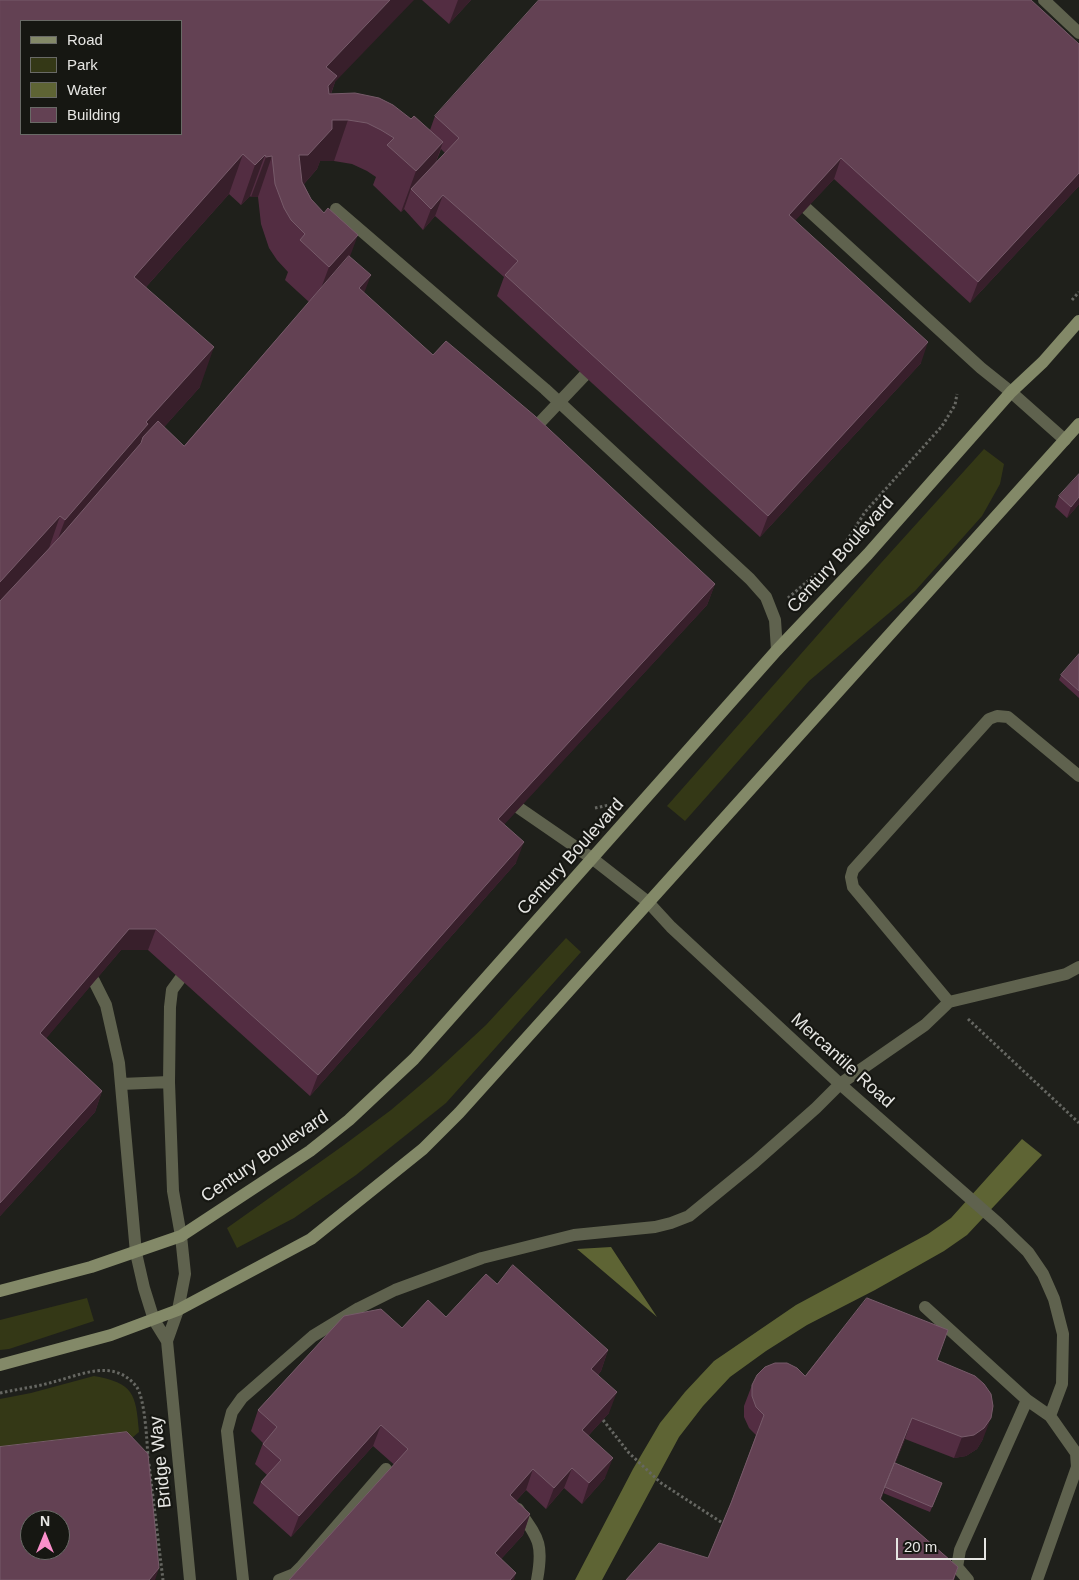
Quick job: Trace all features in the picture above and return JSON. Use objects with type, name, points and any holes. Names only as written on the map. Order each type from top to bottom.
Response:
[{"type":"main road","name":"Century Boulevard","points":[[0,1291],[91,1268],[181,1236],[310,1151],[349,1120],[414,1059],[777,650],[868,554],[1011,392],[1043,362],[1079,321]]},
{"type":"main road","points":[[0,1365],[111,1335],[178,1310],[312,1239],[423,1149],[459,1113],[1079,424]]},
{"type":"lane","points":[[1044,0],[1079,32]]},
{"type":"lane","points":[[788,190],[806,209],[981,368],[1065,440]]},
{"type":"lane","points":[[336,209],[545,389],[750,579],[766,597],[775,620],[777,650]]},
{"type":"lane","points":[[524,441],[587,372]]},
{"type":"lane","points":[[949,1002],[853,887],[851,877],[854,870],[989,719],[997,716],[1008,717],[1079,776]]},
{"type":"lane","name":"Mercantile Road","points":[[519,808],[593,859],[648,902],[671,927],[840,1084],[998,1223],[1028,1252],[1043,1274],[1054,1299],[1063,1334],[1062,1384],[1050,1416]]},
{"type":"lane","points":[[242,1580],[227,1431],[232,1412],[242,1398],[313,1336],[359,1308],[395,1290],[482,1258],[574,1235],[655,1227],[689,1216],[755,1162],[840,1084],[925,1025],[949,1002],[1066,974],[1079,967]]},
{"type":"lane","points":[[167,1341],[178,1310],[185,1274],[173,1191],[169,1082],[170,1007],[172,990],[180,979]]},
{"type":"lane","points":[[94,981],[106,1005],[115,1041],[121,1084],[136,1252],[154,1320],[167,1341]]},
{"type":"lane","points":[[121,1084],[169,1082]]},
{"type":"lane","points":[[925,1307],[1027,1400],[1050,1416],[1076,1453],[1077,1468],[1037,1580]]},
{"type":"lane","name":"Bridge Way","points":[[167,1341],[190,1580]]},
{"type":"lane","points":[[968,1580],[958,1567],[960,1550],[1027,1400]]},
{"type":"lane","points":[[279,1580],[294,1574],[302,1566],[386,1469]]},
{"type":"lane","points":[[514,1503],[539,1543],[537,1580]]},
{"type":"path","points":[[838,551],[865,512],[942,426],[955,405],[957,394]]},
{"type":"path","points":[[786,600],[822,569]]},
{"type":"path","points":[[949,1002],[1079,1123]]},
{"type":"path","points":[[0,1393],[53,1382],[92,1371],[110,1370],[123,1375],[137,1387],[142,1405],[163,1580]]},
{"type":"path","points":[[603,1420],[629,1452],[661,1483],[724,1524]]},
{"type":"green space","points":[[984,449],[1004,464],[1000,484],[982,516],[915,591],[809,681],[685,821],[667,806],[881,563]]},
{"type":"green space","points":[[566,938],[581,952],[446,1103],[356,1175],[294,1218],[237,1248],[227,1228],[391,1110],[431,1076],[486,1025]]},
{"type":"green space","points":[[87,1298],[94,1321],[9,1349],[0,1350],[0,1320]]},
{"type":"green space","points":[[94,1376],[117,1382],[130,1392],[134,1399],[139,1432],[119,1449],[0,1462],[0,1399],[31,1393]]},
{"type":"water","points":[[1022,1139],[1042,1155],[967,1235],[944,1251],[875,1290],[807,1325],[730,1377],[703,1406],[679,1437],[602,1580],[575,1580],[633,1469],[660,1423],[685,1392],[714,1361],[796,1305],[928,1234],[951,1218]]},
{"type":"water","points":[[611,1247],[657,1317],[577,1249]]},
{"type":"building","points":[[0,0],[390,0],[326,67],[337,76],[328,86],[329,94],[355,93],[379,98],[393,105],[411,119],[414,116],[443,142],[416,171],[387,145],[394,138],[381,130],[367,123],[332,120],[332,129],[308,155],[299,155],[302,182],[311,199],[324,213],[328,208],[358,235],[329,267],[300,240],[305,234],[291,220],[284,208],[275,184],[272,156],[266,157],[265,155],[255,165],[243,154],[134,277],[214,347],[146,422],[148,424],[65,520],[60,516],[0,582]]},
{"type":"building","points":[[539,0],[1031,0],[1079,44],[1079,173],[978,282],[841,158],[789,215],[928,342],[768,516],[505,275],[518,261],[443,195],[431,209],[411,189],[459,138],[435,116]]},
{"type":"building","points":[[349,256],[371,275],[359,288],[433,355],[446,341],[535,416],[715,584],[498,819],[524,842],[318,1075],[156,929],[129,929],[40,1033],[102,1091],[0,1203],[0,601],[58,539],[158,421],[184,446]]},
{"type":"building","points":[[1079,474],[1079,497],[1071,507],[1059,496]]},
{"type":"building","points":[[1079,654],[1079,691],[1061,675]]},
{"type":"building","points":[[513,1265],[608,1350],[591,1369],[617,1392],[582,1430],[613,1458],[589,1483],[572,1468],[554,1488],[533,1469],[510,1495],[530,1514],[495,1553],[516,1573],[510,1580],[289,1580],[408,1449],[381,1425],[299,1516],[261,1482],[281,1460],[263,1444],[277,1427],[258,1410],[344,1316],[381,1309],[402,1328],[428,1300],[446,1317],[486,1274],[497,1284]]},
{"type":"building","points":[[867,1298],[948,1330],[937,1360],[975,1376],[991,1394],[993,1406],[991,1418],[984,1428],[974,1435],[962,1437],[912,1418],[880,1499],[958,1567],[953,1580],[626,1580],[659,1543],[708,1558],[764,1415],[756,1407],[752,1396],[752,1385],[757,1375],[765,1367],[775,1363],[787,1363],[797,1368],[805,1376]]},
{"type":"building","points":[[127,1432],[148,1454],[159,1568],[149,1580],[0,1580],[0,1447]]},
{"type":"building","points":[[895,1463],[942,1483],[932,1507],[885,1487]]}]
